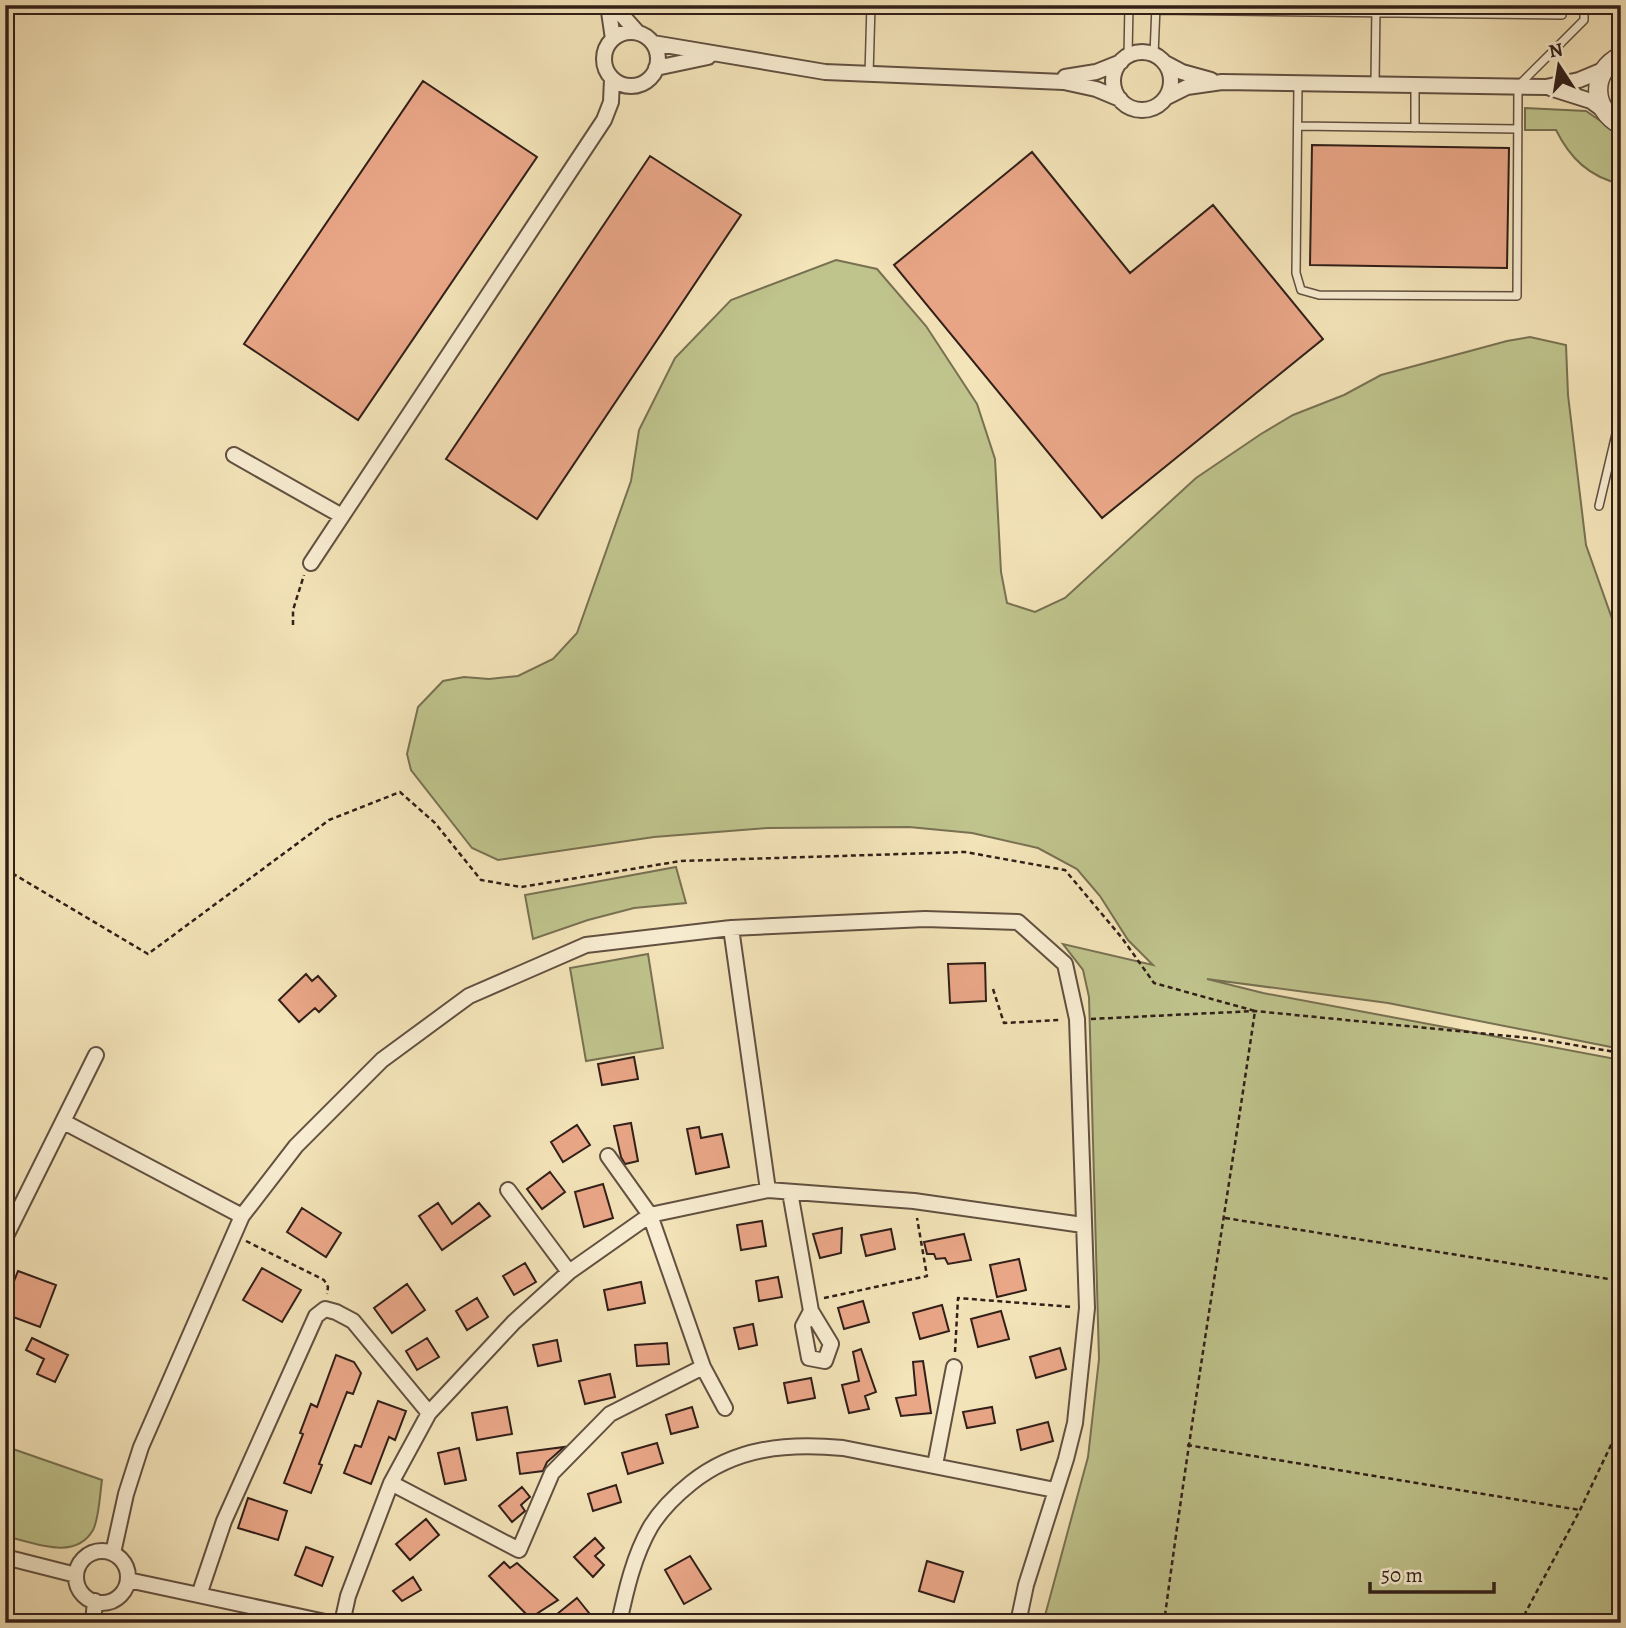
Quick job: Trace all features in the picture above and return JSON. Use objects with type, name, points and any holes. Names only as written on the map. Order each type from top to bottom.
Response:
[{"type":"street","points":[[610,5],[638,33],[653,43],[812,71],[1035,80],[1079,85],[1120,99],[1130,107],[1144,110],[1157,106],[1167,97],[1187,88],[1222,82],[1545,87],[1586,78],[1615,59]]},
{"type":"street","points":[[610,5],[613,39]]},
{"type":"street","points":[[311,563],[604,120],[611,102],[612,79],[604,63],[604,54],[613,39],[629,32],[638,33]]},
{"type":"street","points":[[611,102],[629,86],[645,82],[656,68],[657,51],[653,43]]},
{"type":"street","points":[[1035,80],[1096,72],[1141,52],[1187,74],[1222,82]]},
{"type":"street","points":[[656,68],[716,55]]},
{"type":"street","points":[[1120,99],[1113,82],[1124,59]]},
{"type":"street","points":[[1160,59],[1171,80],[1167,97]]},
{"type":"street","points":[[1602,109],[1597,92],[1599,80],[1615,59]]},
{"type":"street","points":[[612,79],[629,86]]},
{"type":"street","points":[[1545,87],[1591,101],[1621,125]]},
{"type":"street","points":[[234,455],[342,516]]},
{"type":"street","points":[[113,1553],[125,1493],[141,1447],[242,1216],[296,1146],[382,1060],[469,996],[586,945],[731,928],[925,919],[1018,922],[1065,964],[1077,1019],[1087,1307],[1074,1423],[1026,1585],[1018,1623]]},
{"type":"street","points":[[731,928],[768,1190]]},
{"type":"street","points":[[5,1238],[96,1055]]},
{"type":"street","points":[[64,1122],[242,1216]]},
{"type":"street","points":[[608,1156],[650,1215],[703,1367],[724,1408]]},
{"type":"street","points":[[508,1190],[569,1272]]},
{"type":"street","points":[[342,1623],[348,1596],[391,1483],[429,1413],[514,1322],[569,1272],[650,1215],[768,1190],[914,1201],[1083,1225]]},
{"type":"street","points":[[790,1192],[810,1306]]},
{"type":"street","points":[[199,1595],[224,1521],[316,1316],[325,1309],[353,1321],[429,1413]]},
{"type":"street","points":[[391,1483],[519,1550],[552,1473],[610,1414],[703,1367]]},
{"type":"street","points":[[935,1465],[954,1367]]},
{"type":"street","points":[[619,1623],[637,1558],[652,1526],[676,1495],[728,1459],[757,1450],[811,1445],[843,1448],[1055,1490]]},
{"type":"street","points":[[97,1551],[113,1553],[125,1564],[128,1580],[126,1588],[115,1599],[107,1602],[95,1601],[85,1596],[76,1576],[78,1567],[89,1554],[97,1551]]},
{"type":"street","points":[[5,1557],[76,1576]]},
{"type":"street","points":[[128,1580],[330,1623]]},
{"type":"street","points":[[93,1623],[95,1601]]},
{"type":"lane","points":[[869,75],[871,5]]},
{"type":"lane","points":[[962,5],[1115,7]]},
{"type":"lane","points":[[1124,59],[1129,5]]},
{"type":"lane","points":[[1298,83],[1297,281],[1301,290],[1333,295],[1517,296],[1518,86],[1584,20],[1584,5]]},
{"type":"lane","points":[[1160,59],[1156,8],[1376,9],[1562,15]]},
{"type":"lane","points":[[1376,9],[1376,85]]},
{"type":"lane","points":[[1415,85],[1415,128]]},
{"type":"lane","points":[[1298,127],[1518,129]]},
{"type":"lane","points":[[1599,506],[1621,413]]},
{"type":"path","points":[[293,625],[293,610],[301,581],[311,563]]},
{"type":"path","points":[[5,869],[148,954],[329,820],[400,792],[435,823],[481,880],[521,887],[681,861],[965,852],[1065,870],[1122,938],[1154,983],[1255,1011]]},
{"type":"path","points":[[993,989],[1004,1023],[1255,1011],[1539,1040],[1621,1053]]},
{"type":"path","points":[[1164,1623],[1187,1445],[1225,1218],[1255,1011]]},
{"type":"path","points":[[810,1306],[928,1276],[914,1201]]},
{"type":"path","points":[[1225,1218],[1621,1281]]},
{"type":"path","points":[[234,1235],[324,1280],[328,1287],[325,1309]]},
{"type":"path","points":[[954,1367],[958,1298],[1087,1307]]},
{"type":"path","points":[[1520,1623],[1580,1510],[1621,1424]]},
{"type":"path","points":[[1187,1445],[1580,1510]]},
{"type":"green space","points":[[1525,108],[1586,111],[1621,135],[1621,184],[1599,177],[1582,165],[1574,158],[1556,130],[1525,130]]},
{"type":"green space","points":[[836,260],[877,269],[926,326],[977,404],[995,459],[1001,572],[1007,603],[1035,612],[1065,598],[1196,478],[1293,415],[1344,395],[1381,375],[1507,341],[1530,337],[1566,345],[1568,395],[1586,545],[1621,644],[1621,1049],[1388,1003],[1207,979],[1263,993],[1621,1060],[1621,1623],[1043,1623],[1088,1457],[1099,1359],[1089,997],[1083,970],[1063,944],[1153,965],[1128,940],[1100,896],[1077,869],[1038,848],[972,833],[909,827],[767,828],[654,837],[498,860],[472,848],[411,770],[407,754],[418,707],[443,681],[464,677],[489,679],[518,676],[553,659],[577,633],[631,481],[639,430],[675,358],[731,300]]},
{"type":"green space","points":[[676,867],[686,903],[634,908],[533,939],[525,895]]},
{"type":"green space","points":[[648,954],[663,1048],[586,1061],[570,968]]},
{"type":"green space","points":[[10,1448],[102,1480],[95,1525],[85,1540],[64,1548],[5,1536],[5,1471]]},
{"type":"building","points":[[423,81],[537,157],[358,420],[244,344]]},
{"type":"building","points":[[1312,145],[1509,148],[1507,268],[1310,265]]},
{"type":"building","points":[[1032,152],[1130,273],[1213,205],[1323,339],[1102,518],[894,265]]},
{"type":"building","points":[[650,156],[741,215],[537,519],[446,459]]},
{"type":"building","points":[[985,963],[986,1001],[950,1003],[948,964]]},
{"type":"building","points":[[306,974],[312,981],[318,976],[336,996],[319,1012],[315,1008],[299,1022],[279,1000]]},
{"type":"building","points":[[634,1057],[638,1079],[602,1085],[598,1064]]},
{"type":"building","points":[[631,1123],[638,1161],[625,1164],[614,1126]]},
{"type":"building","points":[[577,1125],[590,1145],[563,1162],[551,1142]]},
{"type":"building","points":[[699,1127],[701,1138],[722,1134],[729,1167],[696,1174],[687,1129]]},
{"type":"building","points":[[550,1172],[565,1192],[542,1209],[527,1189]]},
{"type":"building","points":[[603,1184],[613,1218],[584,1227],[575,1192]]},
{"type":"building","points":[[438,1203],[452,1224],[479,1203],[490,1216],[442,1250],[419,1216]]},
{"type":"building","points":[[302,1208],[341,1233],[326,1257],[287,1232]]},
{"type":"building","points":[[762,1221],[766,1246],[741,1250],[737,1225]]},
{"type":"building","points":[[842,1228],[841,1253],[820,1258],[813,1234]]},
{"type":"building","points":[[891,1229],[895,1249],[866,1256],[861,1235]]},
{"type":"building","points":[[964,1234],[971,1260],[948,1264],[945,1258],[936,1259],[934,1254],[927,1254],[924,1242]]},
{"type":"building","points":[[1019,1259],[1026,1290],[997,1297],[990,1265]]},
{"type":"building","points":[[525,1263],[536,1282],[514,1295],[503,1276]]},
{"type":"building","points":[[262,1268],[301,1290],[282,1322],[243,1300]]},
{"type":"building","points":[[18,1271],[56,1285],[40,1327],[5,1314],[5,1304]]},
{"type":"building","points":[[778,1277],[782,1297],[759,1301],[756,1281]]},
{"type":"building","points":[[641,1282],[645,1303],[608,1310],[604,1290]]},
{"type":"building","points":[[407,1284],[425,1310],[392,1333],[374,1308]]},
{"type":"building","points":[[477,1298],[488,1317],[467,1330],[456,1311]]},
{"type":"building","points":[[863,1301],[869,1322],[844,1329],[838,1308]]},
{"type":"building","points":[[942,1305],[949,1331],[920,1339],[913,1313]]},
{"type":"building","points":[[1001,1311],[1009,1339],[978,1347],[971,1319]]},
{"type":"building","points":[[753,1324],[757,1345],[739,1349],[734,1328]]},
{"type":"building","points":[[32,1338],[68,1355],[55,1382],[37,1374],[44,1359],[26,1350]]},
{"type":"building","points":[[427,1338],[439,1357],[417,1370],[406,1351]]},
{"type":"building","points":[[557,1340],[561,1361],[538,1366],[533,1345]]},
{"type":"building","points":[[667,1343],[669,1364],[637,1366],[635,1345]]},
{"type":"building","points":[[1060,1348],[1066,1369],[1036,1378],[1030,1357]]},
{"type":"building","points":[[861,1349],[876,1392],[865,1396],[869,1409],[849,1413],[842,1385],[859,1381],[853,1352]]},
{"type":"building","points":[[336,1355],[354,1362],[361,1373],[353,1394],[347,1392],[319,1464],[322,1465],[311,1493],[284,1483],[303,1434],[300,1433],[311,1404],[317,1407]]},
{"type":"building","points":[[923,1361],[931,1413],[901,1416],[896,1398],[916,1395],[913,1362]]},
{"type":"building","points":[[610,1374],[615,1397],[585,1404],[579,1381]]},
{"type":"building","points":[[811,1378],[815,1398],[788,1403],[784,1383]]},
{"type":"building","points":[[378,1401],[406,1411],[395,1440],[389,1437],[371,1484],[344,1473],[355,1445],[361,1447]]},
{"type":"building","points":[[507,1407],[512,1434],[477,1440],[472,1413]]},
{"type":"building","points":[[692,1407],[698,1427],[671,1434],[666,1415]]},
{"type":"building","points":[[992,1407],[995,1423],[967,1428],[963,1412]]},
{"type":"building","points":[[1048,1422],[1053,1441],[1021,1450],[1017,1430]]},
{"type":"building","points":[[657,1443],[663,1463],[628,1474],[622,1453]]},
{"type":"building","points":[[564,1447],[547,1462],[543,1471],[520,1474],[517,1453]]},
{"type":"building","points":[[459,1448],[466,1480],[445,1484],[438,1453]]},
{"type":"building","points":[[616,1485],[621,1502],[593,1511],[588,1494]]},
{"type":"building","points":[[522,1487],[530,1497],[521,1505],[525,1511],[512,1522],[499,1506]]},
{"type":"building","points":[[248,1498],[287,1511],[278,1540],[238,1528]]},
{"type":"building","points":[[426,1519],[439,1535],[410,1560],[396,1544]]},
{"type":"building","points":[[595,1538],[604,1548],[595,1556],[604,1565],[593,1577],[574,1557]]},
{"type":"building","points":[[306,1547],[333,1557],[322,1586],[295,1575]]},
{"type":"building","points":[[690,1556],[711,1589],[684,1604],[665,1570]]},
{"type":"building","points":[[927,1561],[963,1572],[954,1602],[919,1591]]},
{"type":"building","points":[[504,1562],[510,1568],[517,1563],[558,1600],[530,1618],[489,1576]]},
{"type":"building","points":[[413,1577],[421,1590],[402,1601],[393,1591]]},
{"type":"building","points":[[577,1598],[597,1623],[565,1623],[557,1614]]}]
